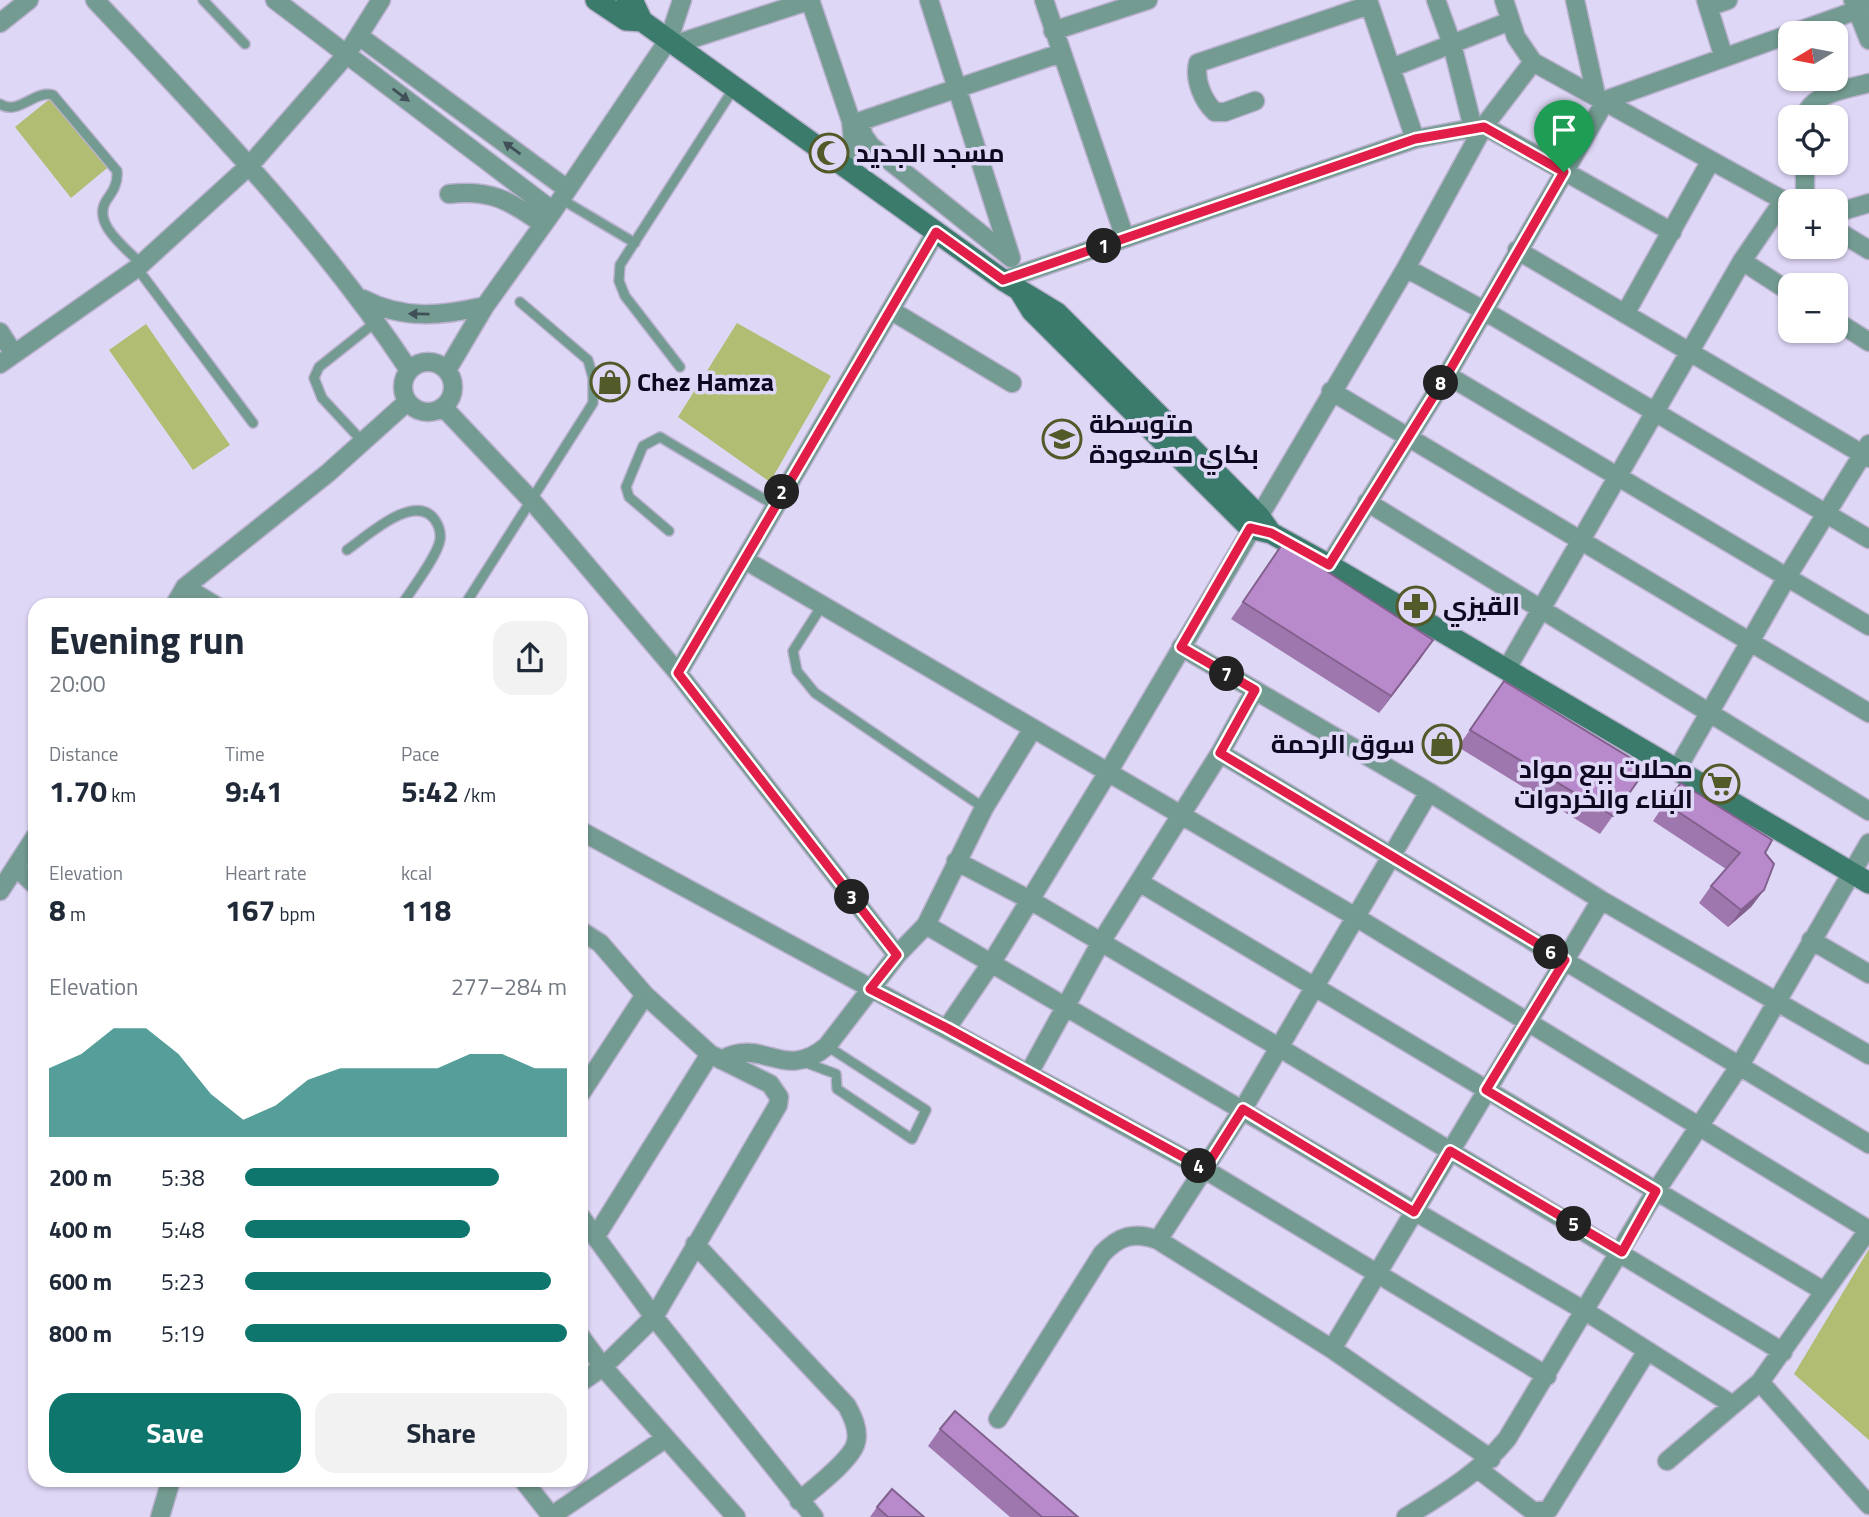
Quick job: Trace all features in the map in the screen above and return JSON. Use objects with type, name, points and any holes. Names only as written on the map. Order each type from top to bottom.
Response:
[{"type":"street","points":[[0,23],[29,0]]},
{"type":"street","points":[[95,0],[250,164],[377,321],[409,370]]},
{"type":"street","points":[[275,0],[556,206]]},
{"type":"street","points":[[0,332],[7,359],[139,266],[250,164],[347,54],[380,0]]},
{"type":"street","points":[[596,0],[626,20],[642,21]]},
{"type":"street","points":[[627,0],[634,5],[642,21],[936,232],[1015,282],[1057,313],[1260,526],[1860,878]]},
{"type":"street","points":[[447,370],[485,306],[672,42],[682,0]]},
{"type":"street","points":[[672,42],[810,0],[851,121],[853,142],[848,167]]},
{"type":"street","points":[[929,0],[1010,257],[1015,282]]},
{"type":"street","points":[[1044,0],[1125,238]]},
{"type":"street","points":[[1053,31],[1148,0]]},
{"type":"street","points":[[1436,0],[1478,127]]},
{"type":"street","points":[[1504,0],[1524,52],[1533,62],[1778,197]]},
{"type":"street","points":[[1329,565],[1447,375],[1564,172],[1601,98],[1575,0]]},
{"type":"street","points":[[1724,58],[1707,4],[1728,0]]},
{"type":"street","points":[[1255,101],[1225,113],[1215,113],[1205,103],[1196,72],[1198,63],[1369,2],[1415,139]]},
{"type":"street","points":[[1822,21],[1860,5],[1869,40]]},
{"type":"street","points":[[1391,68],[1510,21]]},
{"type":"street","points":[[359,36],[556,206]]},
{"type":"street","points":[[1601,98],[1778,39]]},
{"type":"street","points":[[1010,257],[926,193],[871,146],[860,125],[863,118],[1061,53]]},
{"type":"street","points":[[947,1028],[992,962],[1181,647],[1260,526],[1331,391],[1406,268],[1478,127],[1533,62]]},
{"type":"street","points":[[1810,105],[1818,99],[1869,83]]},
{"type":"street","points":[[1015,282],[1125,238],[1415,139],[1478,127],[1672,232]]},
{"type":"street","points":[[1625,314],[1710,162]]},
{"type":"street","points":[[449,194],[474,191],[491,194],[511,203],[556,206]]},
{"type":"street","points":[[1848,209],[1869,202]]},
{"type":"street","points":[[1506,670],[1742,261],[1778,214]]},
{"type":"street","points":[[678,673],[936,232]]},
{"type":"street","points":[[1848,237],[1869,250]]},
{"type":"street","points":[[1517,250],[1867,452],[1787,578],[1676,771]]},
{"type":"street","points":[[1742,261],[1778,284]]},
{"type":"street","points":[[1406,268],[1483,310],[1869,540]]},
{"type":"street","points":[[356,295],[399,314],[453,314],[485,306]]},
{"type":"street","points":[[892,311],[1012,383]]},
{"type":"street","points":[[1848,329],[1869,342]]},
{"type":"street","points":[[423,362],[440,365],[447,370],[451,377],[452,393],[443,407],[429,412],[413,408],[407,402],[402,386],[409,370],[423,362]]},
{"type":"street","points":[[1447,375],[1869,626]]},
{"type":"street","points":[[1331,391],[1869,713]]},
{"type":"street","points":[[179,598],[186,587],[363,442],[407,402]]},
{"type":"street","points":[[443,407],[533,502],[678,673],[897,955]]},
{"type":"street","points":[[1367,502],[1869,811]]},
{"type":"street","points":[[746,560],[1107,774],[1354,916],[1869,1229],[1822,1290],[1783,1352],[1760,1382],[1667,1461]]},
{"type":"street","points":[[186,587],[203,598]]},
{"type":"street","points":[[1181,647],[1429,792],[1601,900],[1869,1055]]},
{"type":"street","points":[[1029,1073],[1101,942],[1181,817],[1255,690]]},
{"type":"street","points":[[596,1236],[715,1057],[742,1052],[804,1062],[827,1046],[897,955],[926,925],[984,808],[1032,730]]},
{"type":"street","points":[[1220,753],[1869,1144]]},
{"type":"street","points":[[1158,1240],[1280,1048],[1313,986],[1393,857],[1429,792]]},
{"type":"street","points":[[588,835],[1205,1169],[1547,1376]]},
{"type":"street","points":[[1406,1517],[1484,1464],[1507,1439],[1622,1252],[1656,1191],[1740,1065],[1811,940],[1860,878],[1869,843]]},
{"type":"street","points":[[0,891],[28,849]]},
{"type":"street","points":[[956,861],[1030,900],[1280,1048],[1622,1252],[1783,1352]]},
{"type":"street","points":[[17,868],[28,878]]},
{"type":"street","points":[[1139,882],[1822,1290]]},
{"type":"street","points":[[1332,1349],[1601,900]]},
{"type":"street","points":[[926,925],[1585,1311],[1733,1405]]},
{"type":"street","points":[[588,935],[600,943],[645,995],[715,1057],[770,1084],[779,1097],[778,1105],[654,1317],[603,1367],[588,1377]]},
{"type":"street","points":[[1811,940],[1869,974]]},
{"type":"street","points":[[588,1082],[645,995]]},
{"type":"street","points":[[588,1226],[654,1317],[799,1502],[814,1517]]},
{"type":"street","points":[[998,1419],[1102,1254],[1116,1239],[1133,1235],[1158,1240],[1332,1349],[1484,1464],[1534,1512],[1549,1509],[1647,1351]]},
{"type":"street","points":[[695,1244],[847,1406],[854,1419],[856,1444],[849,1456],[799,1502]]},
{"type":"street","points":[[588,1347],[736,1517]]},
{"type":"street","points":[[1760,1382],[1869,1505]]},
{"type":"street","points":[[528,1487],[551,1517],[666,1438]]},
{"type":"street","points":[[160,1517],[169,1487]]},
{"type":"lane","points":[[203,0],[245,44]]},
{"type":"lane","points":[[680,367],[625,296],[619,281],[620,265],[735,86]]},
{"type":"lane","points":[[0,103],[5,107],[16,107],[38,95],[53,95],[117,171],[118,181],[102,209],[103,221],[253,423]]},
{"type":"lane","points":[[556,206],[635,243]]},
{"type":"lane","points":[[469,598],[533,502],[593,403],[593,378],[588,360],[520,302]]},
{"type":"lane","points":[[363,442],[322,398],[314,377],[319,367],[377,321]]},
{"type":"lane","points":[[668,531],[629,497],[626,487],[643,446],[660,438],[774,505]]},
{"type":"lane","points":[[347,550],[397,516],[415,509],[431,514],[439,526],[440,542],[406,598]]},
{"type":"lane","points":[[822,604],[793,651],[797,671],[815,693],[984,808]]},
{"type":"lane","points":[[804,1062],[836,1074],[837,1089],[912,1139],[926,1110],[827,1046]]},
{"type":"green space","points":[[52,97],[112,164],[71,198],[15,127]]},
{"type":"green space","points":[[737,323],[831,376],[770,482],[678,417]]},
{"type":"green space","points":[[146,324],[230,445],[193,470],[109,350]]},
{"type":"green space","points":[[1869,1249],[1869,1440],[1794,1374]]},
{"type":"building","points":[[1283,543],[1433,640],[1391,696],[1243,602]]},
{"type":"building","points":[[1504,681],[1647,768],[1613,816],[1470,730]]},
{"type":"building","points":[[1681,783],[1772,840],[1765,853],[1774,864],[1764,890],[1741,910],[1711,886],[1740,853],[1665,803]]},
{"type":"building","points":[[955,1411],[1078,1517],[1042,1517],[940,1429]]},
{"type":"building","points":[[892,1489],[924,1517],[888,1517],[877,1507]]},
{"type":"place","name":"مسجد الجديد","points":[[829,153]]},
{"type":"place","name":"Chez Hamza","points":[[610,382]]},
{"type":"place","name":"متوسطة بكاي مسعودة","points":[[1062,439]]},
{"type":"place","name":"القيزي","points":[[1416,606]]},
{"type":"place","name":"سوق الرحمة","points":[[1442,744]]},
{"type":"place","name":"محلات ببع مواد البناء والخردوات","points":[[1720,784]]},
{"type":"route","points":[[1484,127],[1564,172],[1447,375],[1329,565],[1271,533],[1250,528],[1181,647],[1255,690],[1220,753],[1565,960],[1486,1090],[1656,1191],[1622,1252],[1450,1151],[1414,1212],[1243,1109],[1205,1169],[870,989],[897,955],[678,673],[936,232],[1003,280],[1415,139],[1484,127]]}]
